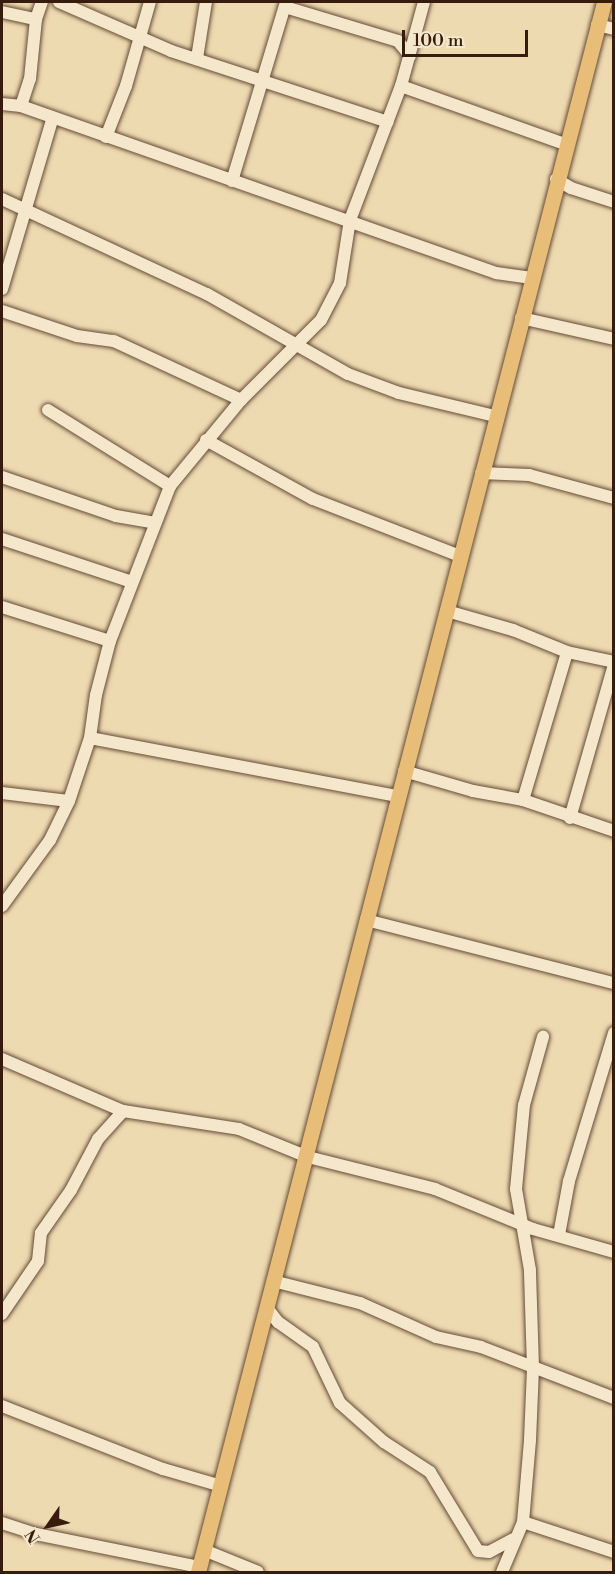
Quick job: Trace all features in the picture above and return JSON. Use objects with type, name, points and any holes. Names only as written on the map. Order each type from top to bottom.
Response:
[{"type":"main road","points":[[198,1570],[273,1281],[308,1157],[404,771],[603,2]]},
{"type":"street","points":[[21,106],[30,79],[36,19],[42,2]]},
{"type":"street","points":[[59,2],[141,38],[261,82],[388,122]]},
{"type":"street","points":[[106,137],[141,38],[150,2]]},
{"type":"street","points":[[197,58],[206,2]]},
{"type":"street","points":[[2,906],[6,892],[50,840],[69,801],[90,738],[96,695],[110,641],[170,486],[241,400],[321,320],[340,283],[350,220],[401,86],[424,2]]},
{"type":"street","points":[[232,181],[286,4],[398,41],[410,56]]},
{"type":"street","points":[[2,12],[36,19]]},
{"type":"street","points":[[597,25],[614,29]]},
{"type":"street","points":[[401,86],[565,144]]},
{"type":"street","points":[[2,104],[21,106],[52,120],[350,220],[496,273],[531,278]]},
{"type":"street","points":[[2,288],[23,207],[52,120]]},
{"type":"street","points":[[556,179],[571,188],[614,202]]},
{"type":"street","points":[[2,199],[23,207],[130,262],[207,294],[324,363],[371,384],[495,416]]},
{"type":"street","points":[[2,311],[77,336],[114,340],[241,400]]},
{"type":"street","points":[[521,318],[614,339]]},
{"type":"street","points":[[48,410],[170,486]]},
{"type":"street","points":[[206,440],[313,499],[460,556]]},
{"type":"street","points":[[481,473],[529,475],[614,498]]},
{"type":"street","points":[[2,477],[116,516],[155,523]]},
{"type":"street","points":[[2,538],[132,582]]},
{"type":"street","points":[[2,607],[110,641]]},
{"type":"street","points":[[447,611],[513,630],[567,652],[614,664],[570,818]]},
{"type":"street","points":[[524,800],[567,652]]},
{"type":"street","points":[[90,738],[398,796]]},
{"type":"street","points":[[404,771],[472,791],[524,800],[570,818],[614,831]]},
{"type":"street","points":[[2,793],[69,801]]},
{"type":"street","points":[[366,920],[614,983]]},
{"type":"street","points":[[559,1234],[569,1181],[614,1033]]},
{"type":"street","points":[[502,1572],[513,1539],[523,1522],[533,1368],[530,1270],[520,1224],[516,1189],[524,1105],[543,1036]]},
{"type":"street","points":[[2,1059],[123,1111],[239,1129],[308,1157],[435,1189],[520,1224],[614,1252]]},
{"type":"street","points":[[2,1314],[38,1261],[41,1233],[71,1190],[98,1139],[123,1111]]},
{"type":"street","points":[[273,1281],[360,1303],[436,1337],[481,1347],[614,1398]]},
{"type":"street","points":[[267,1308],[278,1322],[313,1347],[340,1403],[384,1442],[430,1472],[478,1551],[489,1552],[513,1539]]},
{"type":"street","points":[[2,1406],[163,1469],[221,1486]]},
{"type":"street","points":[[523,1522],[614,1552]]},
{"type":"street","points":[[2,1523],[36,1534],[198,1570]]},
{"type":"street","points":[[204,1550],[258,1572]]}]
